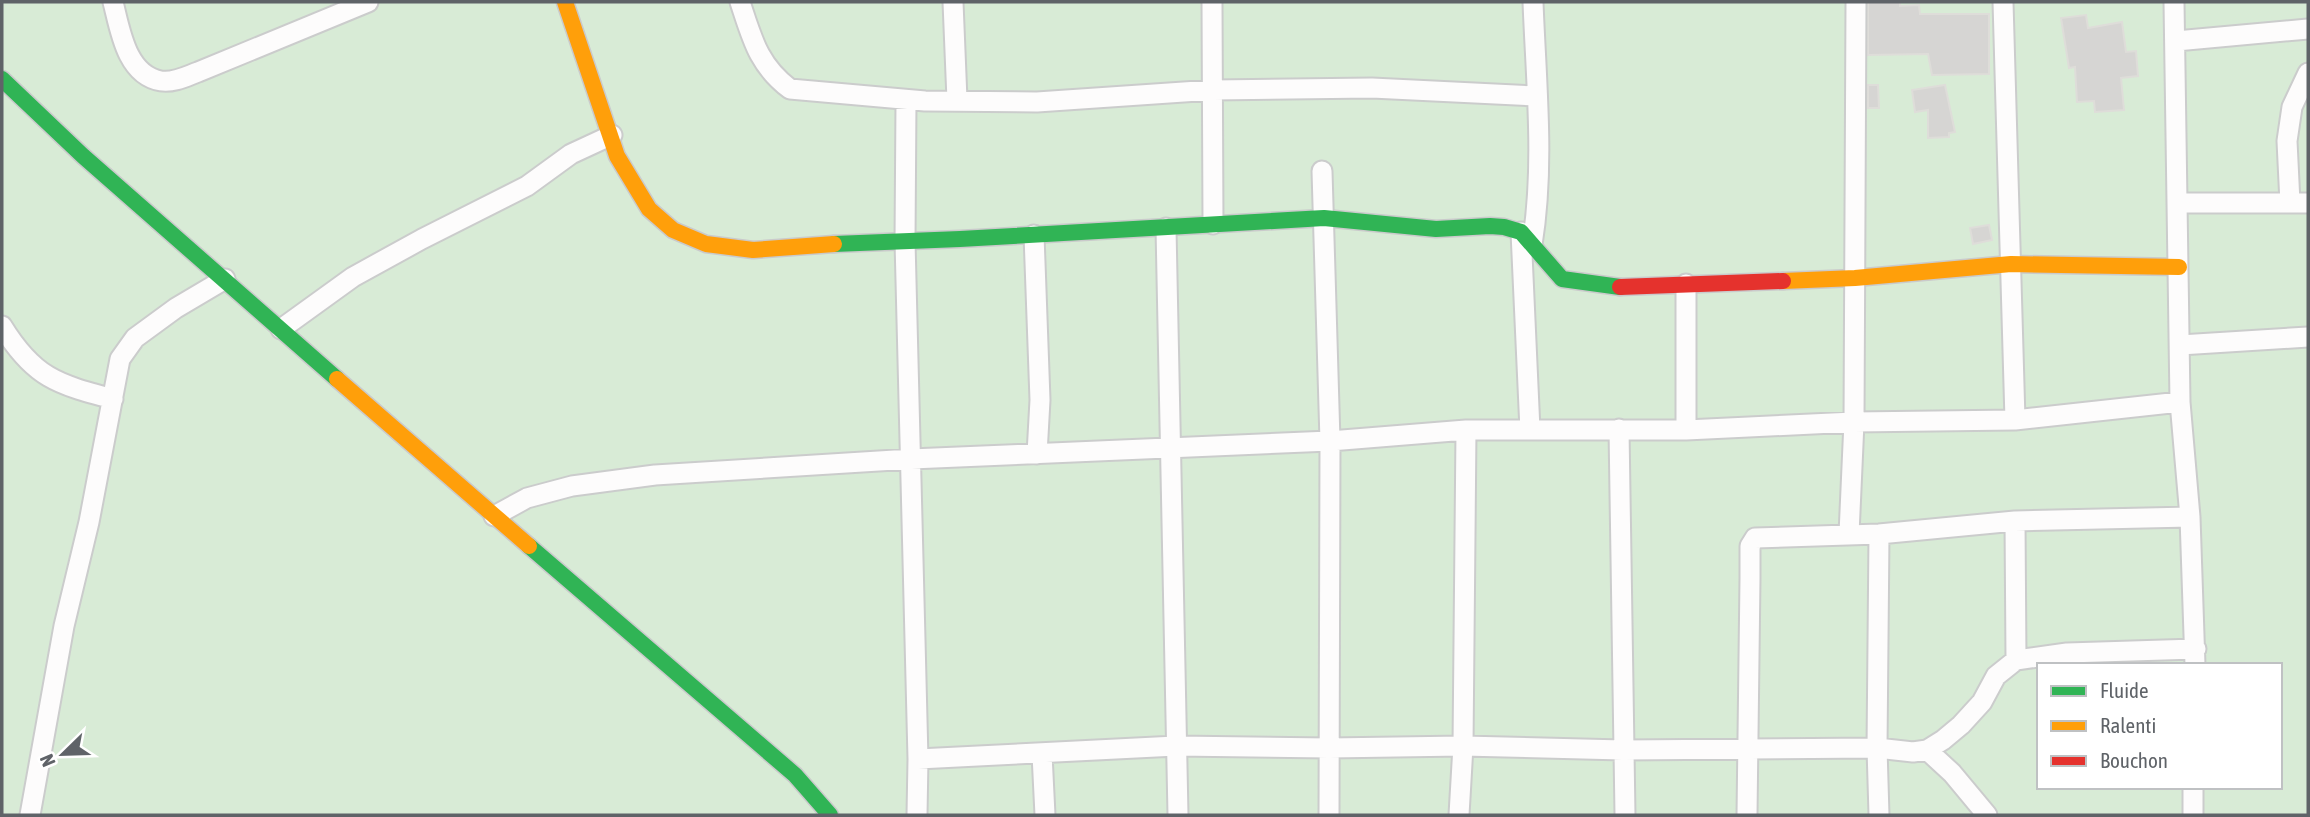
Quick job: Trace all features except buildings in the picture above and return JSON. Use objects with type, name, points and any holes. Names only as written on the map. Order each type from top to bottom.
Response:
[{"type":"street","points":[[113,2],[122,38],[132,60],[144,73],[160,81],[175,80],[198,72],[368,2]]},
{"type":"street","points":[[565,2],[617,156],[633,184],[649,209],[673,230],[706,244],[753,250],[801,245],[1324,218],[1436,229],[1504,227],[1526,238],[1562,279],[1615,287],[1855,278],[2011,264],[2179,267]]},
{"type":"street","points":[[740,2],[764,64],[790,89],[822,90],[906,101],[1037,102],[1213,90],[1372,88],[1536,96]]},
{"type":"street","points":[[953,2],[957,100]]},
{"type":"street","points":[[1212,2],[1213,224]]},
{"type":"street","points":[[1530,430],[1526,238],[1537,215],[1533,2]]},
{"type":"street","points":[[1849,534],[1854,422],[1856,2]]},
{"type":"street","points":[[2003,2],[2015,420]]},
{"type":"street","points":[[918,759],[1176,746],[1463,746],[1623,750],[1877,748],[1913,752],[1927,750],[1961,725],[1982,702],[1996,676],[2016,660],[2067,653],[2195,657],[2190,517],[2180,402],[2174,2]]},
{"type":"street","points":[[2176,41],[2308,29]]},
{"type":"street","points":[[2178,203],[2299,203],[2287,141],[2292,107],[2308,73]]},
{"type":"street","points":[[2,79],[83,156],[795,775],[830,815]]},
{"type":"street","points":[[906,101],[905,241],[918,759],[917,815]]},
{"type":"street","points":[[282,329],[353,277],[527,186],[571,154],[612,135]]},
{"type":"street","points":[[1322,171],[1330,442],[1329,815]]},
{"type":"street","points":[[1166,228],[1178,815]]},
{"type":"street","points":[[1034,235],[1040,400],[1037,454]]},
{"type":"street","points":[[30,815],[64,626],[89,522],[120,359],[135,338],[176,308],[225,279]]},
{"type":"street","points":[[1686,284],[1686,430]]},
{"type":"street","points":[[2,326],[12,343],[33,367],[63,386],[113,399]]},
{"type":"street","points":[[2180,345],[2308,337]]},
{"type":"street","points":[[494,516],[527,498],[584,485],[655,475],[911,459],[1330,442],[1466,430],[1686,430],[1854,422],[2015,420],[2180,402]]},
{"type":"street","points":[[1619,429],[1625,815]]},
{"type":"street","points":[[1459,815],[1463,746],[1466,430]]},
{"type":"street","points":[[1747,815],[1749,578],[1752,542],[1755,538],[1879,534],[2015,521],[2190,517]]},
{"type":"street","points":[[2015,521],[2016,660]]},
{"type":"street","points":[[1879,534],[1877,748],[1880,815]]},
{"type":"street","points":[[1927,750],[1952,773],[1987,815]]},
{"type":"street","points":[[1042,754],[1045,815]]},
{"type":"street","points":[[2193,789],[2193,815]]},
{"type":"green space","points":[[2,2],[2308,2],[2308,815],[2,815]]},
{"type":"traffic: fast","points":[[2,79],[83,156],[337,379]]},
{"type":"traffic: fast","points":[[834,244],[1324,218],[1436,229],[1490,226],[1521,232],[1562,279],[1620,287]]},
{"type":"traffic: fast","points":[[529,546],[795,775],[830,815]]},
{"type":"traffic: slow","points":[[565,2],[617,156],[649,209],[673,230],[706,244],[753,250],[834,244]]},
{"type":"traffic: slow","points":[[1783,281],[1855,278],[2011,264],[2179,267]]},
{"type":"traffic: slow","points":[[337,379],[529,546]]},
{"type":"traffic: jam","points":[[1620,287],[1783,281]]}]
